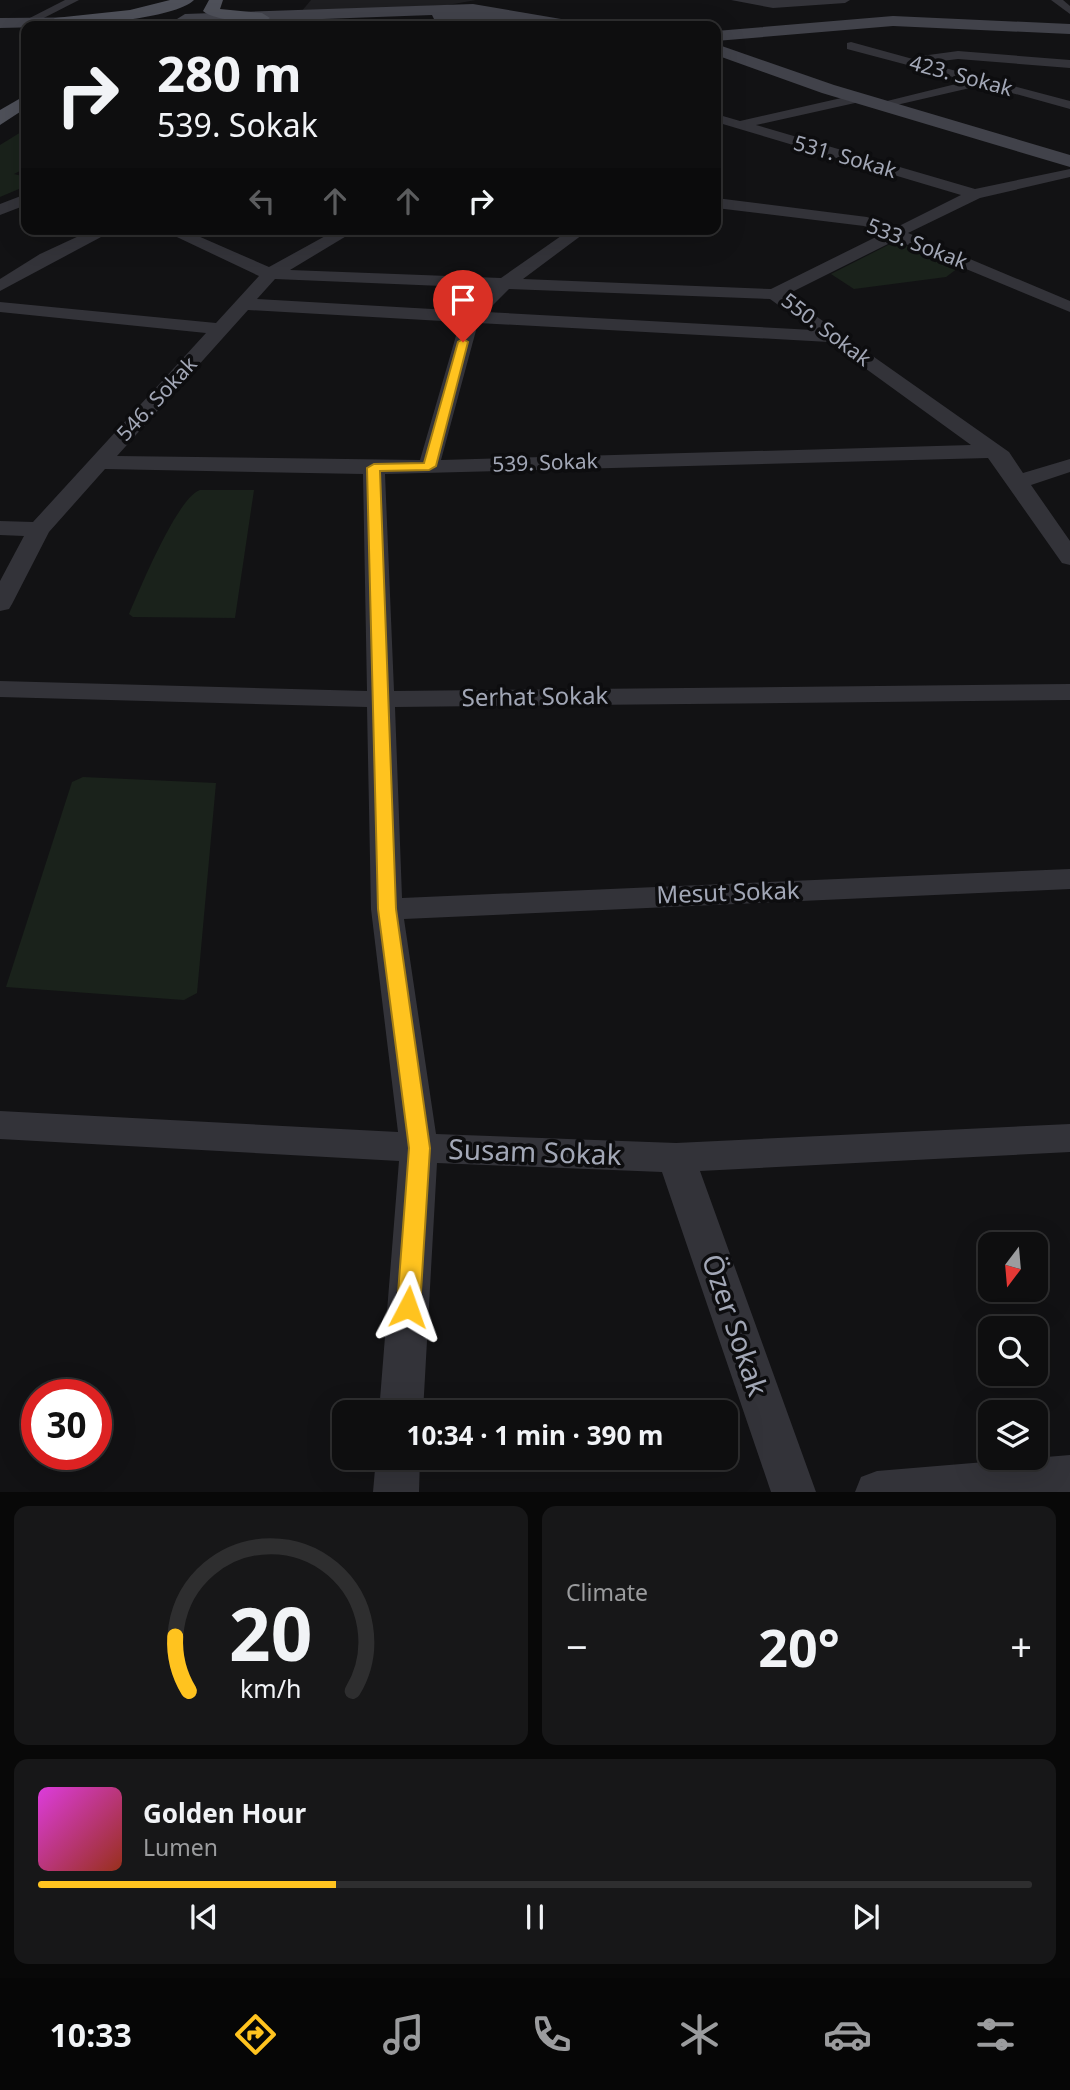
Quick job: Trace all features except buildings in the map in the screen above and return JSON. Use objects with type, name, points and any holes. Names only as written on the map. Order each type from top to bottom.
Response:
[{"type":"main road","points":[[129,21],[189,0]]},
{"type":"main road","points":[[74,21],[131,15],[189,0]]},
{"type":"main road","points":[[216,0],[212,10],[216,13],[262,18]]},
{"type":"main road","points":[[188,21],[216,0]]},
{"type":"main road","points":[[463,16],[518,0]]},
{"type":"main road","points":[[145,16],[180,21]]},
{"type":"main road","points":[[206,21],[463,16],[518,21]]},
{"type":"main road","points":[[233,21],[463,16],[512,21]]},
{"type":"main road","points":[[721,35],[796,27],[924,20],[1070,29]]},
{"type":"main road","points":[[0,25],[21,25]]},
{"type":"main road","points":[[721,51],[884,106],[1070,161]]},
{"type":"main road","points":[[0,118],[21,103]]},
{"type":"main road","points":[[0,135],[21,120]]},
{"type":"street","points":[[34,21],[74,0]]},
{"type":"street","points":[[736,0],[845,0]]},
{"type":"street","points":[[1056,0],[1070,11]]},
{"type":"street","points":[[772,2],[796,27]]},
{"type":"street","name":"423. Sokak","points":[[851,46],[1070,105]]},
{"type":"street","points":[[912,63],[958,55],[1070,64]]},
{"type":"street","points":[[884,106],[984,82]]},
{"type":"street","points":[[731,129],[859,98]]},
{"type":"street","name":"531. Sokak","points":[[721,122],[731,129],[975,194]]},
{"type":"street","name":"550. Sokak","points":[[1070,173],[975,194],[894,232],[774,295],[993,451],[1019,482],[1070,558]]},
{"type":"street","points":[[0,210],[21,201]]},
{"type":"street","name":"533. Sokak","points":[[721,204],[867,222],[1070,307]]},
{"type":"street","points":[[0,286],[46,258],[95,235]]},
{"type":"street","points":[[182,235],[270,274],[774,295]]},
{"type":"street","name":"546. Sokak","points":[[0,604],[40,529],[270,274],[339,235]]},
{"type":"street","points":[[429,466],[470,318],[504,284],[573,235]]},
{"type":"street","points":[[244,304],[834,337]]},
{"type":"street","points":[[0,307],[223,328]]},
{"type":"street","name":"539. Sokak","points":[[98,462],[374,468],[993,451]]},
{"type":"street","points":[[1019,482],[1070,465]]},
{"type":"street","points":[[374,468],[387,909],[419,1148],[402,1400]]},
{"type":"street","points":[[0,528],[40,529]]},
{"type":"street","name":"Serhat Sokak","points":[[0,689],[380,699],[1070,692]]},
{"type":"street","name":"Mesut Sokak","points":[[387,909],[1070,879]]},
{"type":"street","name":"Susam Sokak","points":[[0,1125],[419,1148],[676,1158],[1070,1138]]},
{"type":"street","name":"Özer Sokak","points":[[676,1158],[794,1492]]},
{"type":"street","points":[[396,1492],[397,1470]]},
{"type":"street","points":[[877,1492],[1070,1476]]},
{"type":"shaded area","points":[[311,0],[476,0],[448,5],[301,12]]},
{"type":"shaded area","points":[[21,132],[21,170],[14,174],[21,176],[21,188],[0,197],[0,145]]},
{"type":"shaded area","points":[[896,241],[958,268],[946,277],[854,289],[831,274]]},
{"type":"shaded area","points":[[200,490],[254,490],[235,618],[133,617],[129,614],[170,526],[191,497]]},
{"type":"shaded area","points":[[83,777],[216,783],[197,993],[184,1000],[6,987],[72,782]]},
{"type":"route","points":[[408,1307],[419,1148],[387,909],[374,468],[429,466],[463,342]]}]
